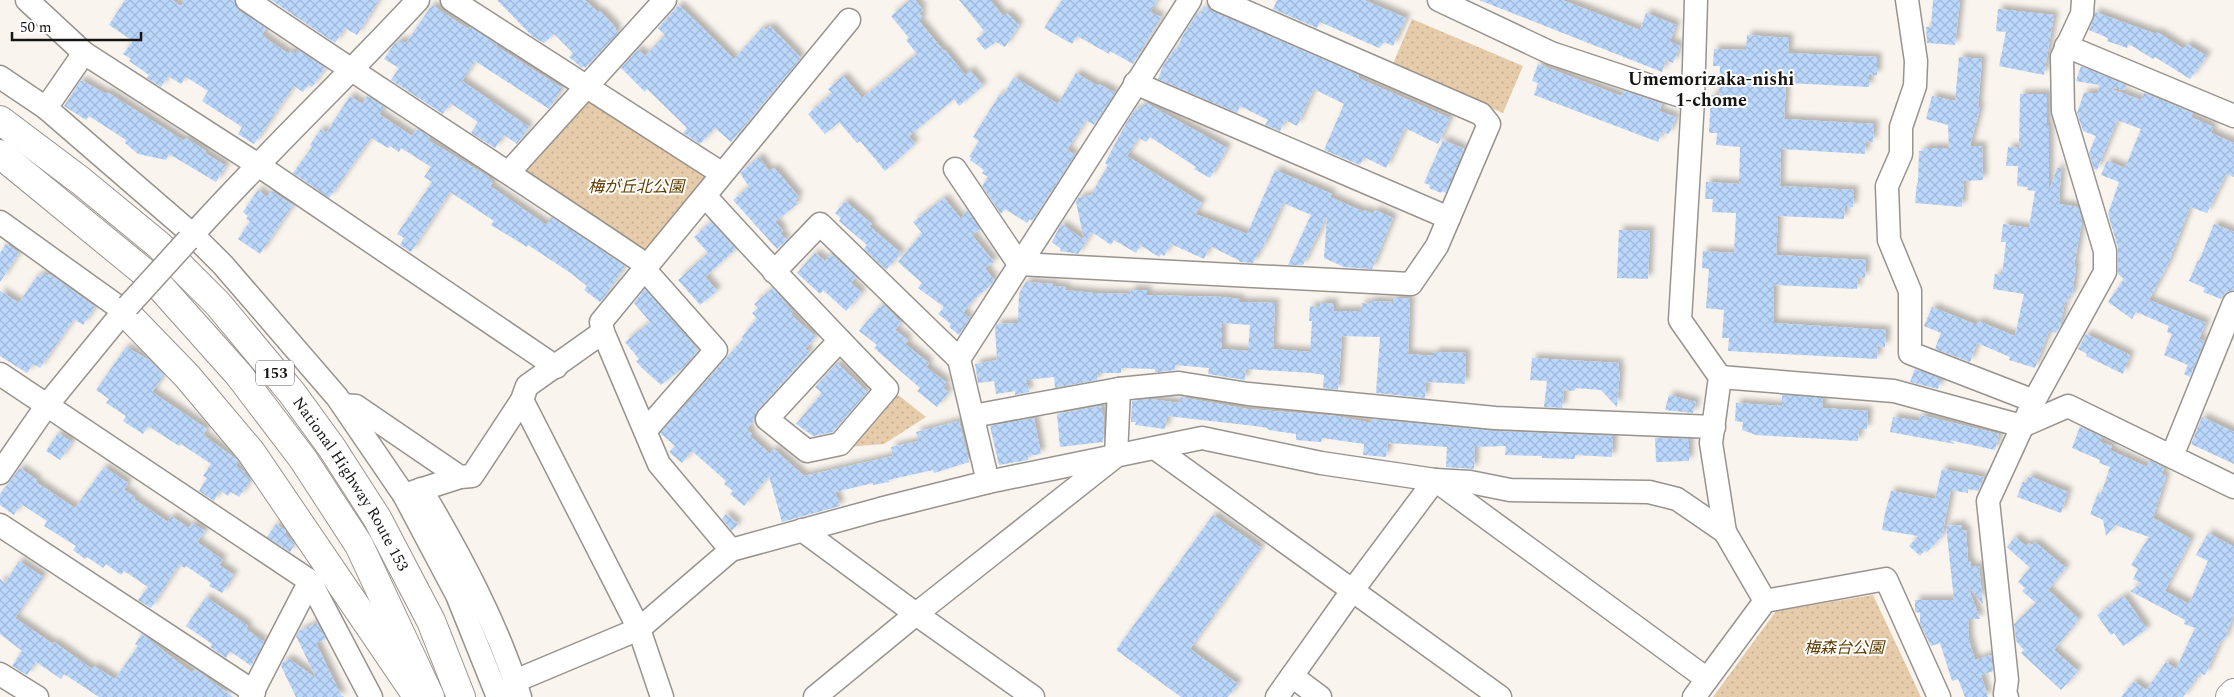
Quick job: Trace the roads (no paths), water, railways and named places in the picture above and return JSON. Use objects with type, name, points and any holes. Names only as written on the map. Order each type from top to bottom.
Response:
[{"type":"main road","name":"National Highway Route 153","points":[[0,120],[81,181],[160,246],[218,304],[292,393],[332,448],[377,518],[431,621],[461,697]]},
{"type":"main road","name":"National Highway Route 153","points":[[0,154],[156,282],[239,375],[303,459],[359,545],[430,697]]},
{"type":"main road","points":[[126,309],[187,376],[251,452],[418,697]]},
{"type":"main road","points":[[2230,697],[2234,693]]},
{"type":"street","points":[[27,0],[84,53],[258,165],[556,367]]},
{"type":"street","points":[[247,0],[352,71],[509,172],[646,268],[716,350],[646,430]]},
{"type":"street","points":[[0,473],[47,405],[126,309],[258,165],[352,71],[418,0]]},
{"type":"street","points":[[452,0],[722,173]]},
{"type":"street","points":[[509,172],[665,0]]},
{"type":"street","points":[[958,359],[1135,82],[1190,0]]},
{"type":"street","points":[[1019,264],[1411,284],[1437,246],[1489,124],[1481,114],[1219,0]]},
{"type":"street","points":[[1439,0],[1551,53],[1693,100]]},
{"type":"street","points":[[1696,0],[1693,100],[1680,320],[1720,377],[1711,443],[1725,532],[1765,602]]},
{"type":"street","points":[[1907,0],[1916,61],[1915,86],[1901,127],[1901,154],[1887,186],[1889,240],[1895,259],[1910,291],[1910,353],[2034,401]]},
{"type":"street","points":[[2007,697],[2005,694],[2007,680],[1988,501],[2034,401],[2105,272],[2105,251],[2063,111],[2062,57],[2082,14],[2083,0]]},
{"type":"street","points":[[732,550],[659,464],[603,332],[601,322],[849,20]]},
{"type":"street","points":[[2066,46],[2234,116]]},
{"type":"street","points":[[46,108],[84,53]]},
{"type":"street","points":[[0,77],[46,108],[223,265],[343,405],[454,546],[491,620],[518,689],[638,629],[732,550],[988,482],[1202,438],[1322,463],[1435,480],[1470,482],[1510,490],[1648,492],[1677,499],[1725,532]]},
{"type":"street","points":[[1135,82],[1449,218]]},
{"type":"street","points":[[955,170],[1019,264]]},
{"type":"street","points":[[705,196],[774,272],[840,340],[887,389],[840,444],[807,451],[767,418],[840,340]]},
{"type":"street","points":[[0,222],[126,309]]},
{"type":"street","points":[[774,272],[820,224],[958,359],[988,482]]},
{"type":"street","points":[[2172,456],[2234,303]]},
{"type":"street","points":[[413,492],[460,477],[472,476],[522,400],[527,386],[603,332]]},
{"type":"street","points":[[0,374],[310,581],[371,697]]},
{"type":"street","points":[[1720,377],[1894,391],[2022,426],[2068,406],[2234,487]]},
{"type":"street","points":[[972,416],[1119,389],[1179,383],[1248,394],[1495,418],[1714,427]]},
{"type":"street","points":[[821,696],[916,614],[1116,456],[1119,389]]},
{"type":"street","points":[[522,400],[638,629],[662,697]]},
{"type":"street","points":[[343,405],[356,406],[460,477]]},
{"type":"street","points":[[1155,448],[1500,697]]},
{"type":"street","points":[[1277,697],[1352,590],[1435,480]]},
{"type":"street","points":[[1435,480],[1700,688],[1765,602],[1886,578],[1939,697]]},
{"type":"street","points":[[413,492],[498,697]]},
{"type":"street","points":[[0,525],[252,694],[310,581]]},
{"type":"street","points":[[802,530],[1033,697]]},
{"type":"street","points":[[0,674],[37,697]]},
{"type":"street","points":[[1292,676],[1320,697]]},
{"type":"district","name":"Umemorizaka-nishi 1-chome","points":[[1711,89]]},
{"type":"park label","name":"梅が丘北公園","points":[[636,187]]},
{"type":"park label","name":"梅森台公園","points":[[1844,648]]}]
